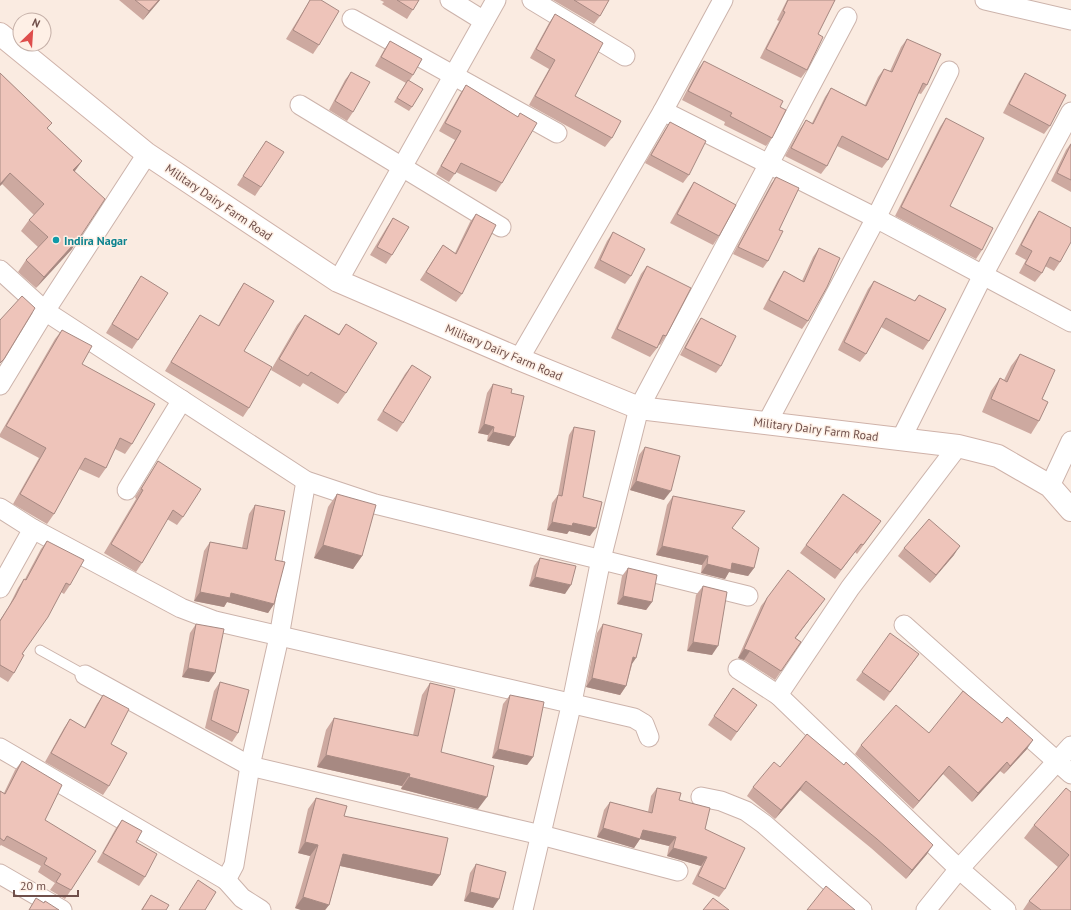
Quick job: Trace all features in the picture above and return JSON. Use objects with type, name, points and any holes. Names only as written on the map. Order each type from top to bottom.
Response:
[{"type":"main road","name":"Military Dairy Farm Road","points":[[0,34],[147,154],[338,281],[519,359],[639,408],[958,446],[998,456],[1050,486],[1071,510]]},
{"type":"street","points":[[450,0],[484,21]]},
{"type":"street","points":[[338,281],[496,0]]},
{"type":"street","points":[[532,0],[625,56]]},
{"type":"street","points":[[519,359],[663,112],[723,0]]},
{"type":"street","points":[[985,0],[1071,20]]},
{"type":"street","points":[[523,910],[572,702],[601,559],[639,408],[768,163],[848,17]]},
{"type":"street","points":[[352,20],[557,133]]},
{"type":"street","points":[[767,423],[876,218],[949,71]]},
{"type":"street","points":[[300,105],[502,227]]},
{"type":"street","points":[[663,112],[876,218],[1071,322]]},
{"type":"street","points":[[901,439],[983,275],[1071,112]]},
{"type":"street","points":[[0,385],[45,312],[147,154]]},
{"type":"street","points":[[0,270],[45,312],[306,481],[375,504],[748,596]]},
{"type":"street","points":[[127,490],[182,400]]},
{"type":"street","points":[[1050,486],[1071,441]]},
{"type":"street","points":[[778,695],[850,588],[958,446]]},
{"type":"street","points":[[226,880],[234,865],[250,766],[279,637],[306,481]]},
{"type":"street","points":[[0,508],[33,529],[181,608],[215,621],[279,637],[572,702],[634,718],[644,724],[649,737]]},
{"type":"street","points":[[0,588],[33,529]]},
{"type":"street","points":[[904,625],[1071,774]]},
{"type":"street","points":[[738,669],[778,695],[959,870],[1006,910]]},
{"type":"street","points":[[85,675],[250,766],[541,835],[678,871]]},
{"type":"street","points":[[926,910],[959,870],[1071,746]]},
{"type":"street","points":[[0,748],[226,880],[242,898],[261,910]]},
{"type":"street","points":[[701,797],[722,801],[746,811],[764,824],[862,910]]},
{"type":"street","points":[[0,874],[62,910]]},
{"type":"lane","points":[[40,650],[85,675]]},
{"type":"building","points":[[135,0],[159,0],[149,11]]},
{"type":"building","points":[[310,0],[321,0],[339,11],[319,45],[293,30]]},
{"type":"building","points":[[397,0],[419,0],[413,10]]},
{"type":"building","points":[[574,0],[609,0],[600,16]]},
{"type":"building","points":[[788,0],[835,0],[818,34],[823,37],[807,70],[766,49],[785,12],[783,11]]},
{"type":"building","points":[[555,14],[603,43],[575,96],[621,121],[612,138],[535,96],[555,60],[536,49]]},
{"type":"building","points":[[907,39],[941,54],[927,85],[923,83],[888,160],[842,136],[827,166],[791,148],[806,120],[813,124],[831,88],[866,106],[884,69],[892,72]]},
{"type":"building","points":[[390,41],[422,59],[413,75],[381,57]]},
{"type":"building","points":[[704,61],[783,101],[780,107],[786,110],[772,138],[730,116],[732,113],[688,91]]},
{"type":"building","points":[[351,72],[370,82],[353,112],[335,101]]},
{"type":"building","points":[[0,73],[52,123],[47,128],[82,161],[73,170],[105,199],[80,237],[44,277],[26,260],[48,237],[29,220],[44,204],[10,173],[0,184]]},
{"type":"building","points":[[1025,73],[1066,95],[1050,126],[1009,104]]},
{"type":"building","points":[[408,80],[423,89],[412,107],[397,98]]},
{"type":"building","points":[[466,85],[518,117],[520,113],[537,123],[502,183],[461,163],[455,174],[441,166],[461,131],[445,123]]},
{"type":"building","points":[[946,118],[984,138],[950,206],[993,228],[982,250],[901,207]]},
{"type":"building","points":[[670,122],[706,141],[689,175],[651,155]]},
{"type":"building","points":[[266,141],[284,152],[261,187],[243,176]]},
{"type":"building","points":[[1071,144],[1071,180],[1057,173]]},
{"type":"building","points":[[776,177],[799,188],[779,230],[783,231],[768,261],[738,247]]},
{"type":"building","points":[[694,182],[736,205],[719,236],[677,214]]},
{"type":"building","points":[[1039,211],[1071,228],[1071,242],[1060,262],[1050,257],[1042,273],[1025,264],[1032,251],[1021,245]]},
{"type":"building","points":[[476,214],[496,225],[462,294],[426,272],[443,245],[456,254]]},
{"type":"building","points":[[393,218],[409,227],[392,255],[377,247]]},
{"type":"building","points":[[613,232],[645,249],[631,276],[600,260]]},
{"type":"building","points":[[819,248],[840,258],[827,287],[808,321],[769,300],[784,271],[804,282]]},
{"type":"building","points":[[647,266],[691,288],[666,336],[663,335],[657,348],[617,329]]},
{"type":"building","points":[[141,276],[168,293],[138,340],[112,324]]},
{"type":"building","points":[[874,281],[915,301],[919,295],[946,309],[929,341],[886,318],[866,354],[844,342]]},
{"type":"building","points":[[244,283],[274,301],[244,351],[272,367],[249,408],[171,362],[200,315],[219,326]]},
{"type":"building","points":[[22,296],[35,308],[4,359],[0,363],[0,320]]},
{"type":"building","points":[[305,315],[339,335],[346,324],[377,343],[346,393],[311,372],[308,376],[279,359]]},
{"type":"building","points":[[701,318],[736,336],[721,366],[685,348]]},
{"type":"building","points":[[62,330],[92,346],[82,364],[155,404],[132,444],[120,438],[106,468],[85,458],[54,514],[20,494],[46,448],[6,426]]},
{"type":"building","points":[[1020,354],[1055,370],[1042,399],[1048,402],[1039,421],[991,399],[1000,378],[1007,382]]},
{"type":"building","points":[[412,365],[431,377],[403,423],[383,411]]},
{"type":"building","points":[[493,384],[512,389],[511,393],[524,396],[515,437],[493,432],[494,427],[484,424]]},
{"type":"building","points":[[574,427],[595,431],[583,497],[602,502],[596,528],[573,523],[572,526],[552,522],[558,495],[562,496]]},
{"type":"building","points":[[645,447],[680,456],[671,491],[636,481]]},
{"type":"building","points":[[158,461],[201,489],[183,517],[173,510],[142,563],[111,544],[143,490],[141,489]]},
{"type":"building","points":[[337,494],[376,505],[362,556],[323,545]]},
{"type":"building","points":[[843,494],[881,521],[863,545],[861,544],[841,570],[806,545]]},
{"type":"building","points":[[673,496],[745,511],[732,528],[759,548],[754,568],[732,563],[731,570],[707,564],[708,556],[662,546]]},
{"type":"building","points":[[255,505],[285,511],[275,560],[285,562],[274,604],[231,593],[230,598],[200,592],[210,542],[247,549]]},
{"type":"building","points":[[929,519],[960,546],[936,575],[904,548]]},
{"type":"building","points":[[47,541],[84,560],[70,585],[66,583],[48,617],[22,654],[24,655],[14,673],[0,665],[0,621],[24,579],[26,580]]},
{"type":"building","points":[[540,558],[576,566],[571,585],[535,577]]},
{"type":"building","points":[[628,568],[657,575],[652,602],[623,596]]},
{"type":"building","points":[[788,570],[825,599],[795,638],[801,642],[781,671],[750,651],[744,649],[767,598]]},
{"type":"building","points":[[703,586],[727,592],[718,646],[693,642]]},
{"type":"building","points":[[196,624],[224,629],[215,673],[188,668]]},
{"type":"building","points":[[603,624],[642,634],[636,658],[633,657],[626,686],[592,678]]},
{"type":"building","points":[[890,633],[919,654],[890,692],[862,672]]},
{"type":"building","points":[[220,682],[249,690],[238,733],[211,720]]},
{"type":"building","points":[[430,683],[455,689],[441,752],[494,766],[487,797],[409,777],[410,774],[326,755],[334,718],[418,736]]},
{"type":"building","points":[[733,688],[757,705],[737,732],[714,716]]},
{"type":"building","points":[[963,691],[1002,723],[1007,717],[1033,740],[1010,766],[1007,762],[978,793],[949,766],[919,801],[861,745],[896,705],[929,733]]},
{"type":"building","points":[[103,695],[129,709],[111,744],[127,753],[109,786],[51,753],[70,719],[85,728]]},
{"type":"building","points":[[510,695],[544,702],[533,757],[498,749]]},
{"type":"building","points":[[807,734],[844,765],[846,762],[933,845],[912,870],[877,839],[806,781],[781,810],[753,787],[774,762],[780,767]]},
{"type":"building","points":[[22,761],[62,785],[45,820],[96,851],[71,890],[56,882],[61,874],[44,864],[47,858],[7,836],[4,841],[0,838],[0,791],[5,794]]},
{"type":"building","points":[[657,788],[681,793],[679,800],[710,808],[705,829],[745,848],[725,889],[698,876],[707,857],[673,848],[676,837],[643,830],[640,839],[603,828],[610,802],[652,813]]},
{"type":"building","points":[[1066,788],[1071,792],[1071,910],[1041,910],[1029,901],[1069,855],[1034,825]]},
{"type":"building","points":[[316,798],[347,806],[344,816],[448,838],[440,875],[343,854],[329,905],[303,897],[318,845],[305,842]]},
{"type":"building","points":[[122,820],[142,831],[136,842],[157,854],[145,877],[103,853]]},
{"type":"building","points":[[476,864],[506,872],[499,899],[470,892]]},
{"type":"building","points":[[198,880],[216,892],[205,910],[179,910]]},
{"type":"building","points":[[826,886],[855,910],[807,910]]},
{"type":"building","points":[[151,895],[169,905],[166,910],[142,910]]},
{"type":"building","points":[[36,898],[44,903],[45,901],[59,910],[29,910]]},
{"type":"building","points":[[713,898],[729,910],[703,910]]},
{"type":"place","name":"Indira Nagar","points":[[56,240]]}]
